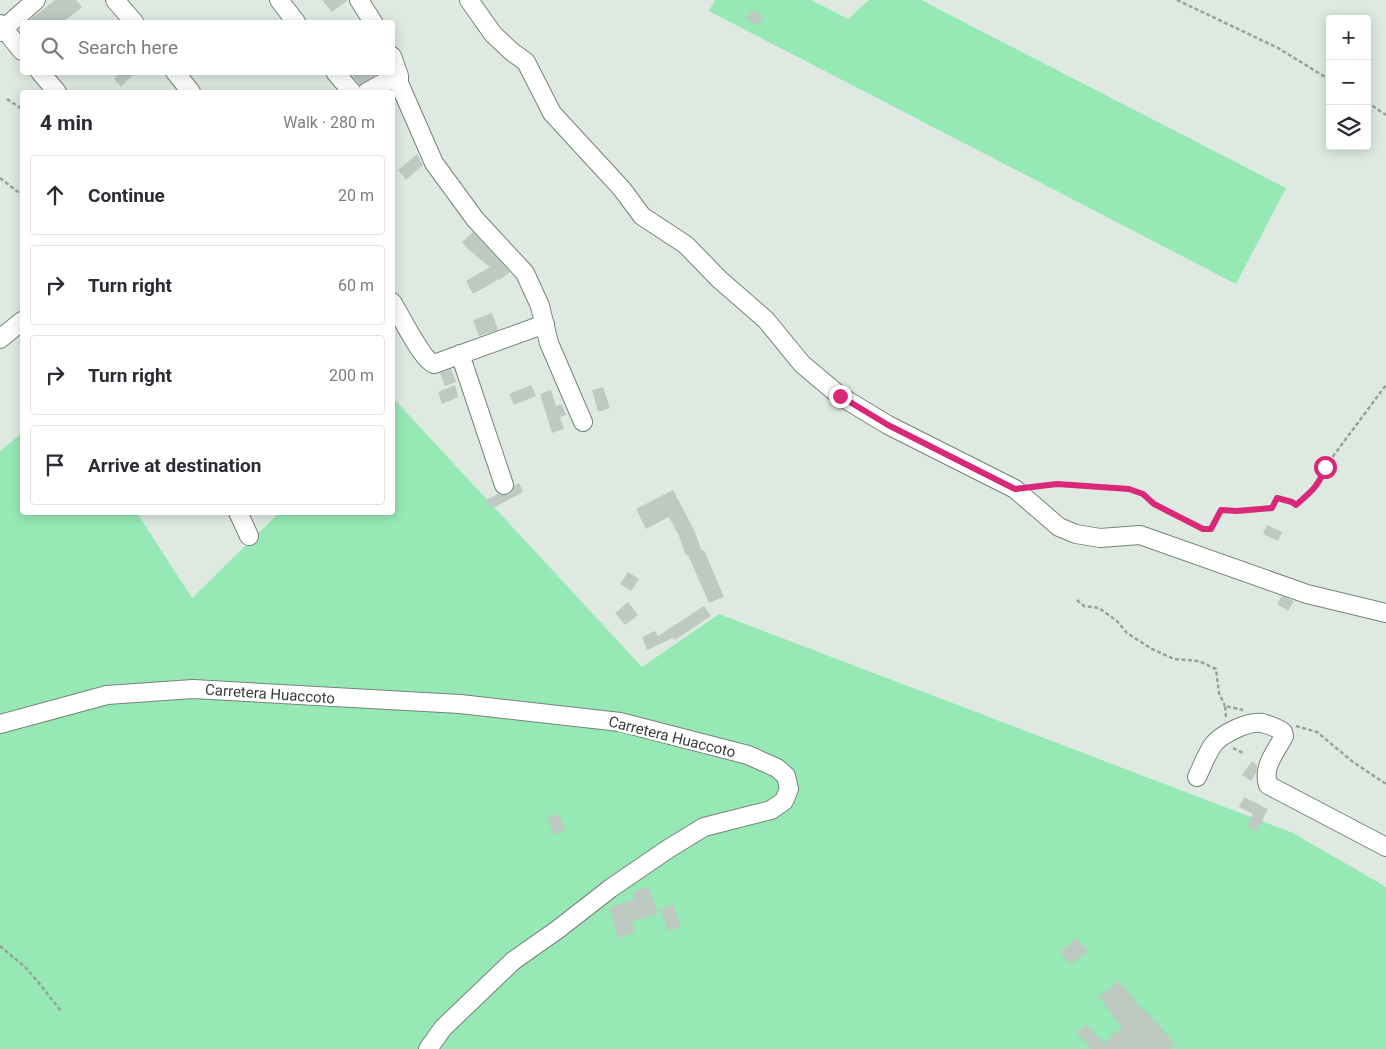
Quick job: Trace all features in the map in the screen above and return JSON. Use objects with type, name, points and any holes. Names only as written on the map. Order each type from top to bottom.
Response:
[{"type":"street","points":[[20,49],[1,28],[36,0]]},
{"type":"street","points":[[115,0],[132,20]]},
{"type":"street","points":[[279,0],[294,20]]},
{"type":"street","points":[[360,0],[372,20]]},
{"type":"street","points":[[469,0],[493,34],[526,62],[552,113],[622,189],[642,216],[686,245],[719,279],[766,320],[802,364],[840,396],[888,425],[1015,489],[1059,527],[1076,534],[1100,538],[1140,535],[1307,594],[1386,613]]},
{"type":"street","points":[[395,65],[399,83],[434,163],[476,219],[525,273],[540,306],[549,343],[583,422]]},
{"type":"street","points":[[43,75],[55,90]]},
{"type":"street","points":[[177,75],[189,90]]},
{"type":"street","points":[[337,75],[350,90]]},
{"type":"street","points":[[371,90],[389,80],[399,83]]},
{"type":"street","points":[[395,307],[428,362],[434,364],[545,324]]},
{"type":"street","points":[[0,338],[20,323]]},
{"type":"street","points":[[460,354],[504,485]]},
{"type":"street","points":[[239,515],[249,536]]},
{"type":"street","name":"Carretera Huaccoto","points":[[0,724],[107,695],[193,689],[460,704],[620,722],[748,755],[777,768],[786,776],[790,789],[784,801],[771,810],[704,827],[611,888],[514,961],[443,1028],[428,1049]]},
{"type":"street","points":[[1197,777],[1214,744],[1227,733],[1240,727],[1260,723],[1283,732],[1284,736],[1267,767],[1266,776],[1268,784],[1386,846]]},
{"type":"path","points":[[1177,0],[1278,48],[1326,78]]},
{"type":"path","points":[[7,99],[20,108]]},
{"type":"path","points":[[1371,105],[1386,115]]},
{"type":"path","points":[[0,178],[20,193]]},
{"type":"path","points":[[1015,489],[1057,484],[1129,489],[1143,494],[1154,504],[1203,529],[1211,529],[1221,510],[1237,511],[1272,508],[1277,498],[1296,505],[1321,481],[1325,467],[1386,385]]},
{"type":"path","points":[[1077,600],[1084,606],[1099,608],[1117,621],[1128,633],[1174,659],[1199,661],[1216,669],[1219,693],[1225,706]]},
{"type":"path","points":[[0,946],[34,978],[61,1011]]},
{"type":"green space","points":[[715,0],[811,0],[848,19],[869,0],[921,0],[1286,188],[1236,284],[709,11]]},
{"type":"green space","points":[[395,400],[642,667],[719,614],[1293,833],[1386,887],[1386,1049],[0,1049],[0,451],[20,435],[20,515],[138,515],[192,598],[277,515],[395,515]]},
{"type":"building","points":[[55,0],[76,0],[82,7],[66,20],[30,20]]},
{"type":"building","points":[[322,0],[348,0],[332,12]]},
{"type":"building","points":[[751,10],[763,16],[759,25],[747,20]]},
{"type":"building","points":[[117,75],[133,75],[121,87],[114,79]]},
{"type":"building","points":[[352,75],[376,75],[360,85]]},
{"type":"building","points":[[417,154],[423,165],[406,180],[398,170]]},
{"type":"building","points":[[473,232],[510,272],[500,280],[473,294],[466,281],[490,267],[462,242]]},
{"type":"building","points":[[492,313],[498,330],[479,336],[473,320]]},
{"type":"building","points":[[451,369],[456,382],[445,386],[440,373]]},
{"type":"building","points":[[455,385],[458,397],[442,404],[438,392]]},
{"type":"building","points":[[531,385],[536,396],[514,405],[509,394]]},
{"type":"building","points":[[603,387],[610,408],[598,412],[592,390]]},
{"type":"building","points":[[551,390],[556,406],[562,404],[566,415],[560,417],[564,429],[552,433],[540,394]]},
{"type":"building","points":[[519,483],[523,492],[491,509],[486,500],[498,494],[508,495],[512,492],[514,486]]},
{"type":"building","points":[[673,490],[694,530],[702,551],[704,550],[724,597],[709,603],[669,517],[646,529],[636,509]]},
{"type":"building","points":[[1267,525],[1282,532],[1278,541],[1263,534]]},
{"type":"building","points":[[628,572],[639,579],[631,591],[620,584]]},
{"type":"building","points":[[1282,596],[1294,601],[1288,611],[1277,604]]},
{"type":"building","points":[[628,602],[638,615],[625,625],[615,613]]},
{"type":"building","points":[[704,606],[711,616],[675,640],[673,638],[647,650],[642,637],[655,631],[658,636]]},
{"type":"building","points":[[1252,761],[1257,765],[1256,773],[1251,781],[1242,775]]},
{"type":"building","points":[[1244,797],[1268,809],[1257,831],[1247,826],[1253,814],[1239,807]]},
{"type":"building","points":[[559,814],[565,831],[553,835],[548,818]]},
{"type":"building","points":[[649,887],[658,914],[632,921],[635,932],[618,938],[609,908],[635,899],[633,892]]},
{"type":"building","points":[[673,904],[681,927],[668,931],[660,909]]},
{"type":"building","points":[[1076,938],[1088,951],[1071,965],[1060,952]]},
{"type":"building","points":[[1119,981],[1142,1010],[1144,1009],[1175,1044],[1169,1049],[1092,1049],[1076,1033],[1086,1024],[1104,1043],[1122,1027],[1099,997]]},
{"type":"route","points":[[840,396],[888,425],[1015,489],[1057,484],[1129,489],[1143,494],[1154,504],[1203,529],[1211,529],[1221,510],[1237,511],[1272,508],[1277,498],[1296,505],[1314,490],[1321,481],[1325,467]]}]
